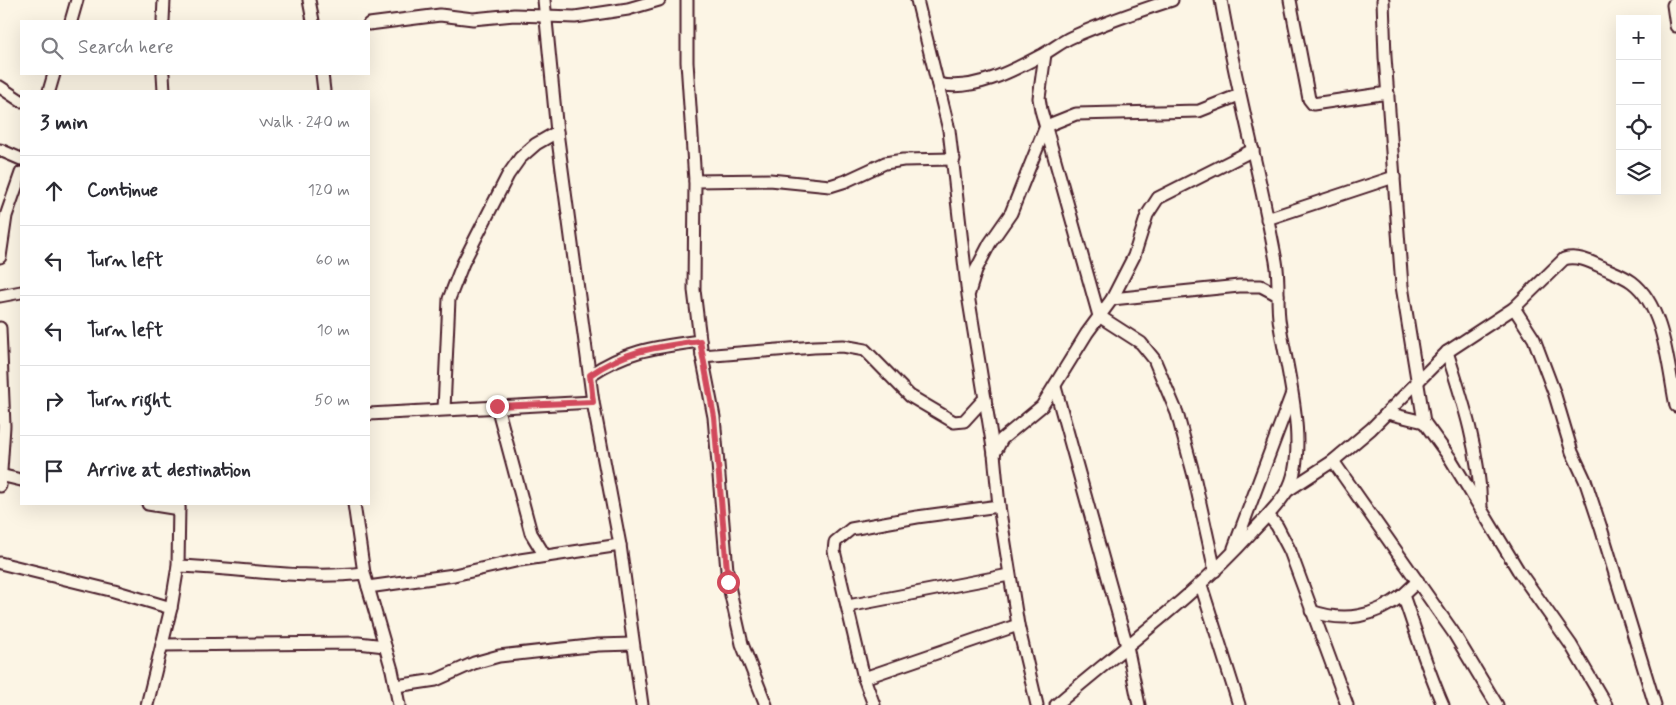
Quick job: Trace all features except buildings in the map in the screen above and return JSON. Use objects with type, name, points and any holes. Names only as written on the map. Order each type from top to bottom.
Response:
[{"type":"street","points":[[71,20],[77,0]]},
{"type":"street","points":[[163,20],[164,0]]},
{"type":"street","points":[[309,0],[313,20]]},
{"type":"street","points":[[544,0],[558,132],[593,402],[620,545],[642,705]]},
{"type":"street","points":[[370,24],[440,15],[473,19],[514,15],[547,18],[575,17],[628,9],[659,0]]},
{"type":"street","points":[[687,0],[687,62],[695,181],[693,275],[700,341],[714,417],[730,593],[742,644],[766,705]]},
{"type":"street","points":[[917,0],[954,159],[968,295],[994,454],[999,506],[1018,625],[1037,705]]},
{"type":"street","points":[[938,84],[951,87],[965,86],[1007,73],[1045,54],[1070,38],[1172,0]]},
{"type":"street","points":[[1221,0],[1239,95],[1253,150],[1276,263],[1279,323],[1292,392],[1298,452],[1287,491]]},
{"type":"street","points":[[1290,0],[1309,99],[1313,104],[1388,93]]},
{"type":"street","points":[[1383,0],[1402,286],[1419,378],[1424,422],[1439,440],[1513,562],[1571,645],[1606,705]]},
{"type":"street","points":[[1676,0],[1673,5],[1676,26]]},
{"type":"street","points":[[1045,54],[1039,98],[1099,316],[1141,343],[1154,359],[1177,413],[1194,476],[1215,571]]},
{"type":"street","points":[[49,90],[54,75]]},
{"type":"street","points":[[163,75],[164,90]]},
{"type":"street","points":[[322,75],[324,90]]},
{"type":"street","points":[[0,87],[20,100]]},
{"type":"street","points":[[968,295],[976,270],[990,243],[1011,213],[1046,126],[1076,114],[1199,110],[1239,95]]},
{"type":"street","points":[[444,409],[449,299],[463,263],[508,175],[520,158],[536,144],[558,132]]},
{"type":"street","points":[[0,150],[20,159]]},
{"type":"street","points":[[994,454],[1002,439],[1042,406],[1086,333],[1112,299],[1134,256],[1147,216],[1158,198],[1253,150]]},
{"type":"street","points":[[695,181],[770,180],[830,186],[846,181],[885,163],[910,159],[954,159]]},
{"type":"street","points":[[1267,219],[1394,177]]},
{"type":"street","points":[[0,257],[3,214],[20,181]]},
{"type":"street","points":[[1056,705],[1201,585],[1231,556],[1287,491],[1333,461],[1408,393],[1419,378],[1447,352],[1514,308],[1564,259],[1571,257],[1591,262],[1631,281],[1646,298],[1659,328],[1676,406]]},
{"type":"street","points":[[1112,299],[1247,286],[1262,286],[1278,294]]},
{"type":"street","points":[[0,296],[20,292]]},
{"type":"street","points":[[1514,308],[1534,339],[1554,392],[1572,452],[1585,480],[1601,528],[1641,653],[1655,705]]},
{"type":"street","points":[[0,328],[4,426],[1,479],[20,480]]},
{"type":"street","points":[[590,375],[623,356],[649,348],[700,341]]},
{"type":"street","points":[[702,356],[814,347],[855,347],[865,350],[910,396],[954,422],[964,421],[985,398]]},
{"type":"street","points":[[1447,352],[1465,406],[1478,461],[1481,507]]},
{"type":"street","points":[[1054,387],[1127,646],[1139,705]]},
{"type":"street","points":[[1231,556],[1292,392]]},
{"type":"street","points":[[370,414],[593,402]]},
{"type":"street","points":[[497,406],[531,533],[545,556]]},
{"type":"street","points":[[1387,413],[1424,422]]},
{"type":"street","points":[[1333,461],[1453,632],[1497,705]]},
{"type":"street","points":[[147,705],[171,608],[178,566],[179,507],[158,505]]},
{"type":"street","points":[[354,505],[364,573],[396,686],[399,705]]},
{"type":"street","points":[[874,705],[864,678],[834,552],[835,542],[851,529],[917,517],[999,506]]},
{"type":"street","points":[[1268,515],[1278,526],[1286,541],[1347,705]]},
{"type":"street","points":[[368,587],[488,569],[545,556],[620,545]]},
{"type":"street","points":[[0,564],[171,608]]},
{"type":"street","points":[[178,566],[231,567],[285,576],[338,576],[364,573]]},
{"type":"street","points":[[848,606],[1010,574]]},
{"type":"street","points":[[1311,611],[1337,617],[1370,614],[1402,596],[1418,581]]},
{"type":"street","points":[[1201,585],[1239,705]]},
{"type":"street","points":[[1402,596],[1423,651],[1426,665],[1443,705]]},
{"type":"street","points":[[864,678],[1018,625]]},
{"type":"street","points":[[162,645],[358,643],[385,646]]},
{"type":"street","points":[[396,686],[436,680],[474,663],[499,656],[598,645],[633,644]]},
{"type":"route","points":[[497,406],[593,402],[590,375],[603,366],[623,356],[649,348],[700,341],[714,417],[728,582]]}]
